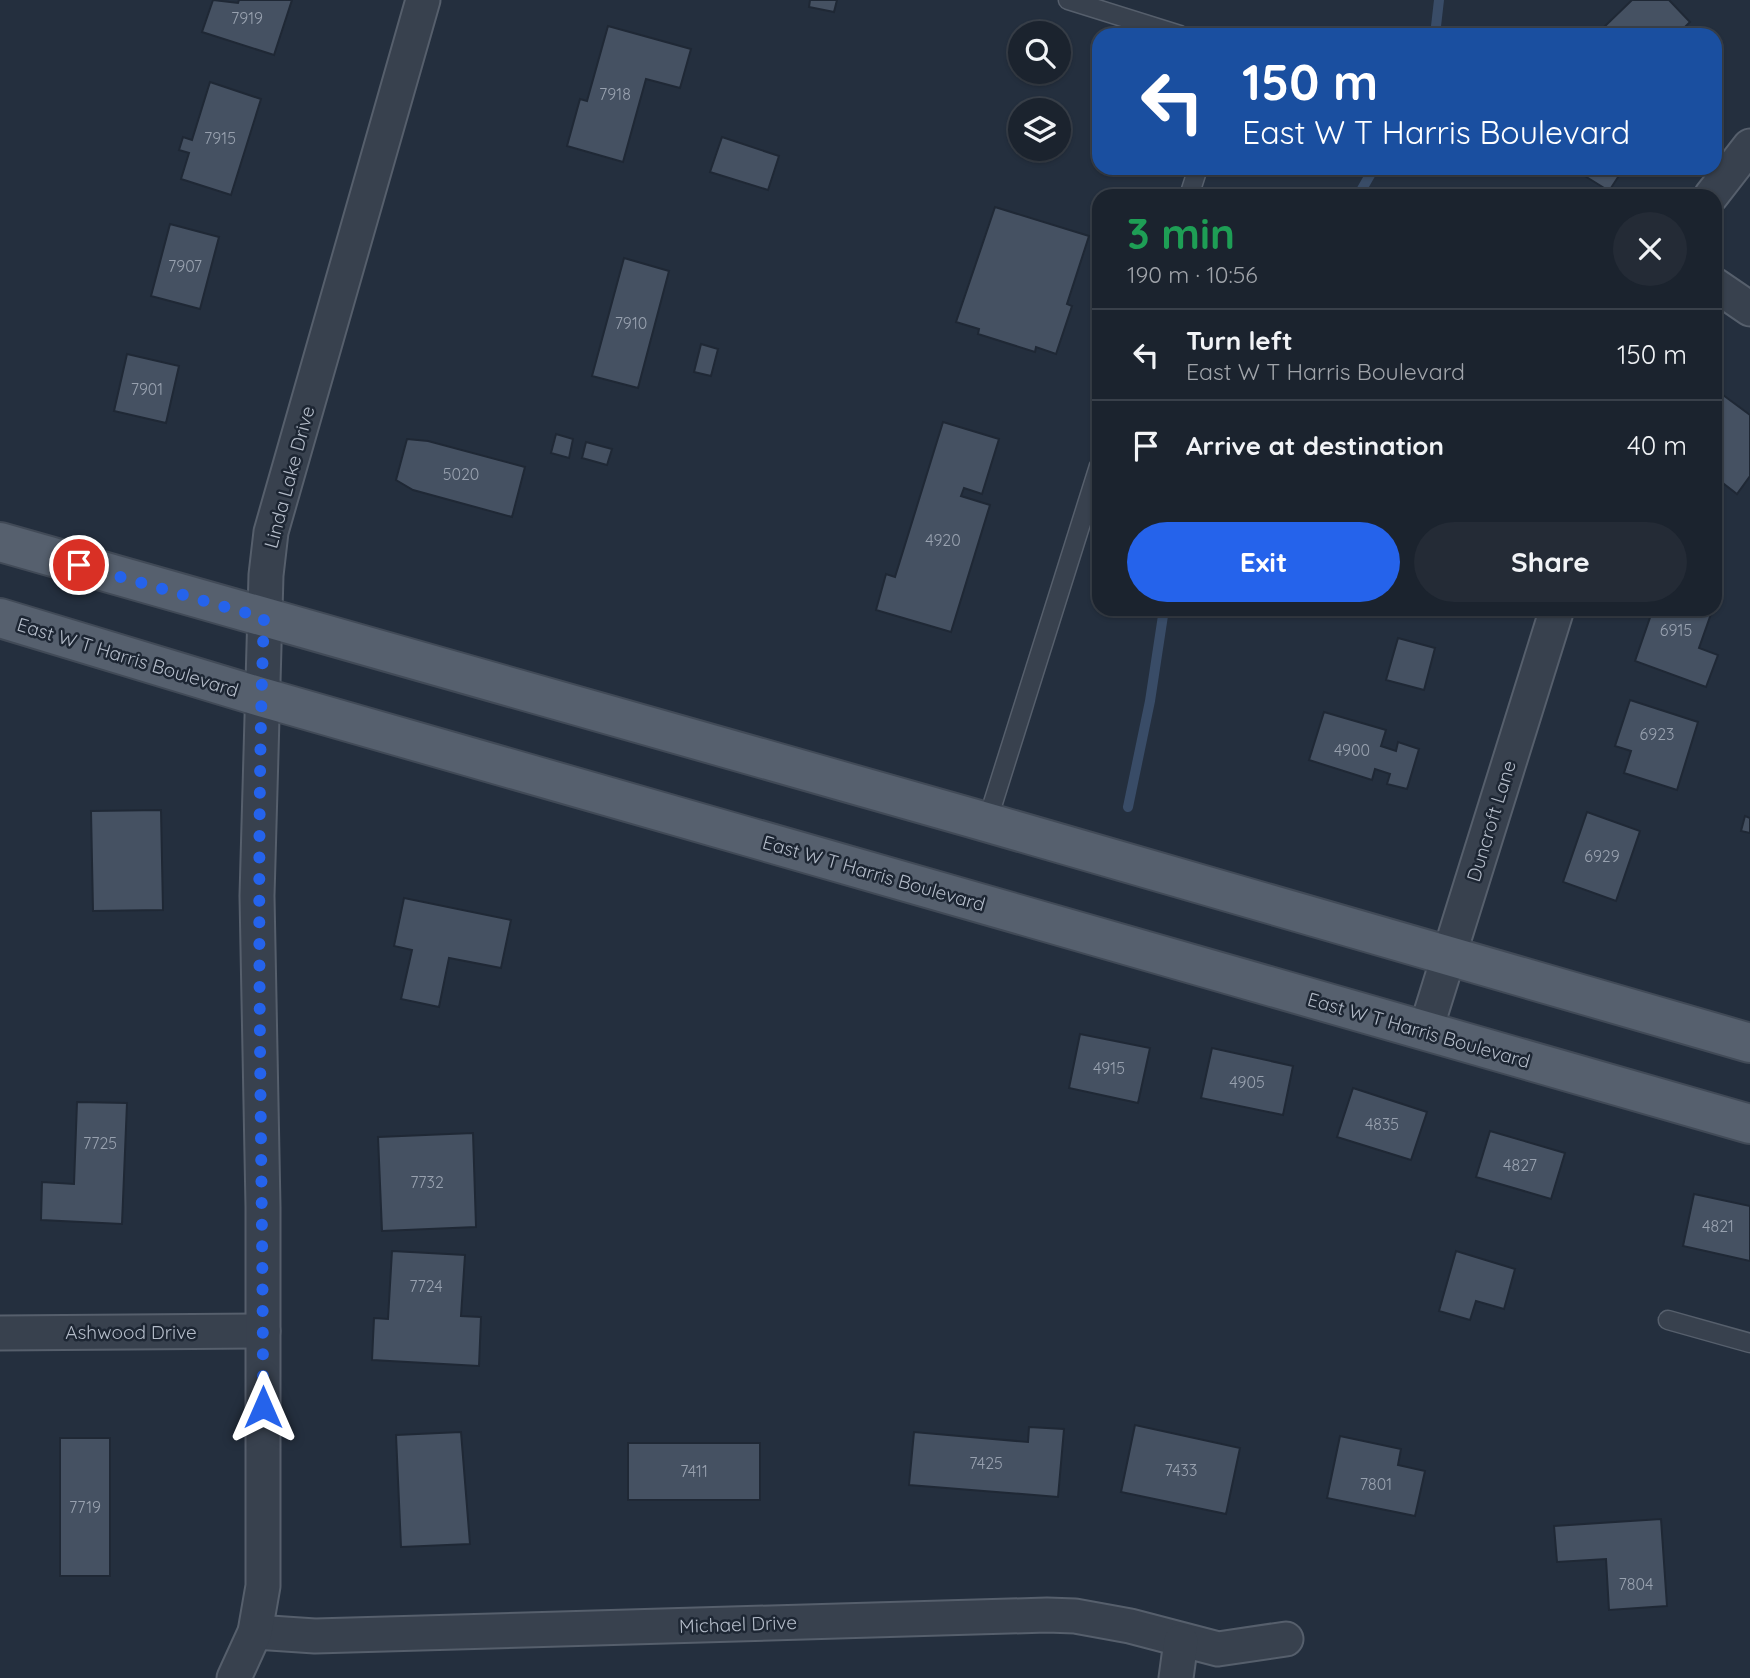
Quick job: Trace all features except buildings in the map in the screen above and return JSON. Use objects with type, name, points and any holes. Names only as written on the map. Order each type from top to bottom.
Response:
[{"type":"main road","points":[[0,542],[987,822],[1750,1043]]},
{"type":"main road","name":"East W T Harris Boulevard","points":[[0,618],[261,697],[1750,1124]]},
{"type":"street","name":"Linda Lake Drive","points":[[234,1678],[256,1632],[263,1586],[263,1331],[257,896],[264,618],[271,532],[423,0]]},
{"type":"street","points":[[1716,189],[1750,146]]},
{"type":"street","points":[[1722,290],[1750,309]]},
{"type":"street","name":"Duncroft Lane","points":[[1425,1032],[1555,616]]},
{"type":"street","name":"Ashwood Drive","points":[[0,1333],[263,1331]]},
{"type":"street","name":"Michael Drive","points":[[256,1632],[315,1636],[1047,1615],[1075,1616],[1130,1626],[1218,1649],[1286,1639]]},
{"type":"street","points":[[1176,1678],[1181,1641]]},
{"type":"lane","points":[[1068,0],[1158,28]]},
{"type":"lane","points":[[987,822],[1092,488]]},
{"type":"lane","points":[[1668,1320],[1750,1343]]},
{"type":"waterway","points":[[1436,28],[1439,0]]},
{"type":"waterway","points":[[1362,189],[1370,175]]},
{"type":"waterway","points":[[1128,807],[1150,701],[1163,616]]},
{"type":"route","points":[[79,565],[264,618],[257,896],[263,1207],[263,1407]]}]
